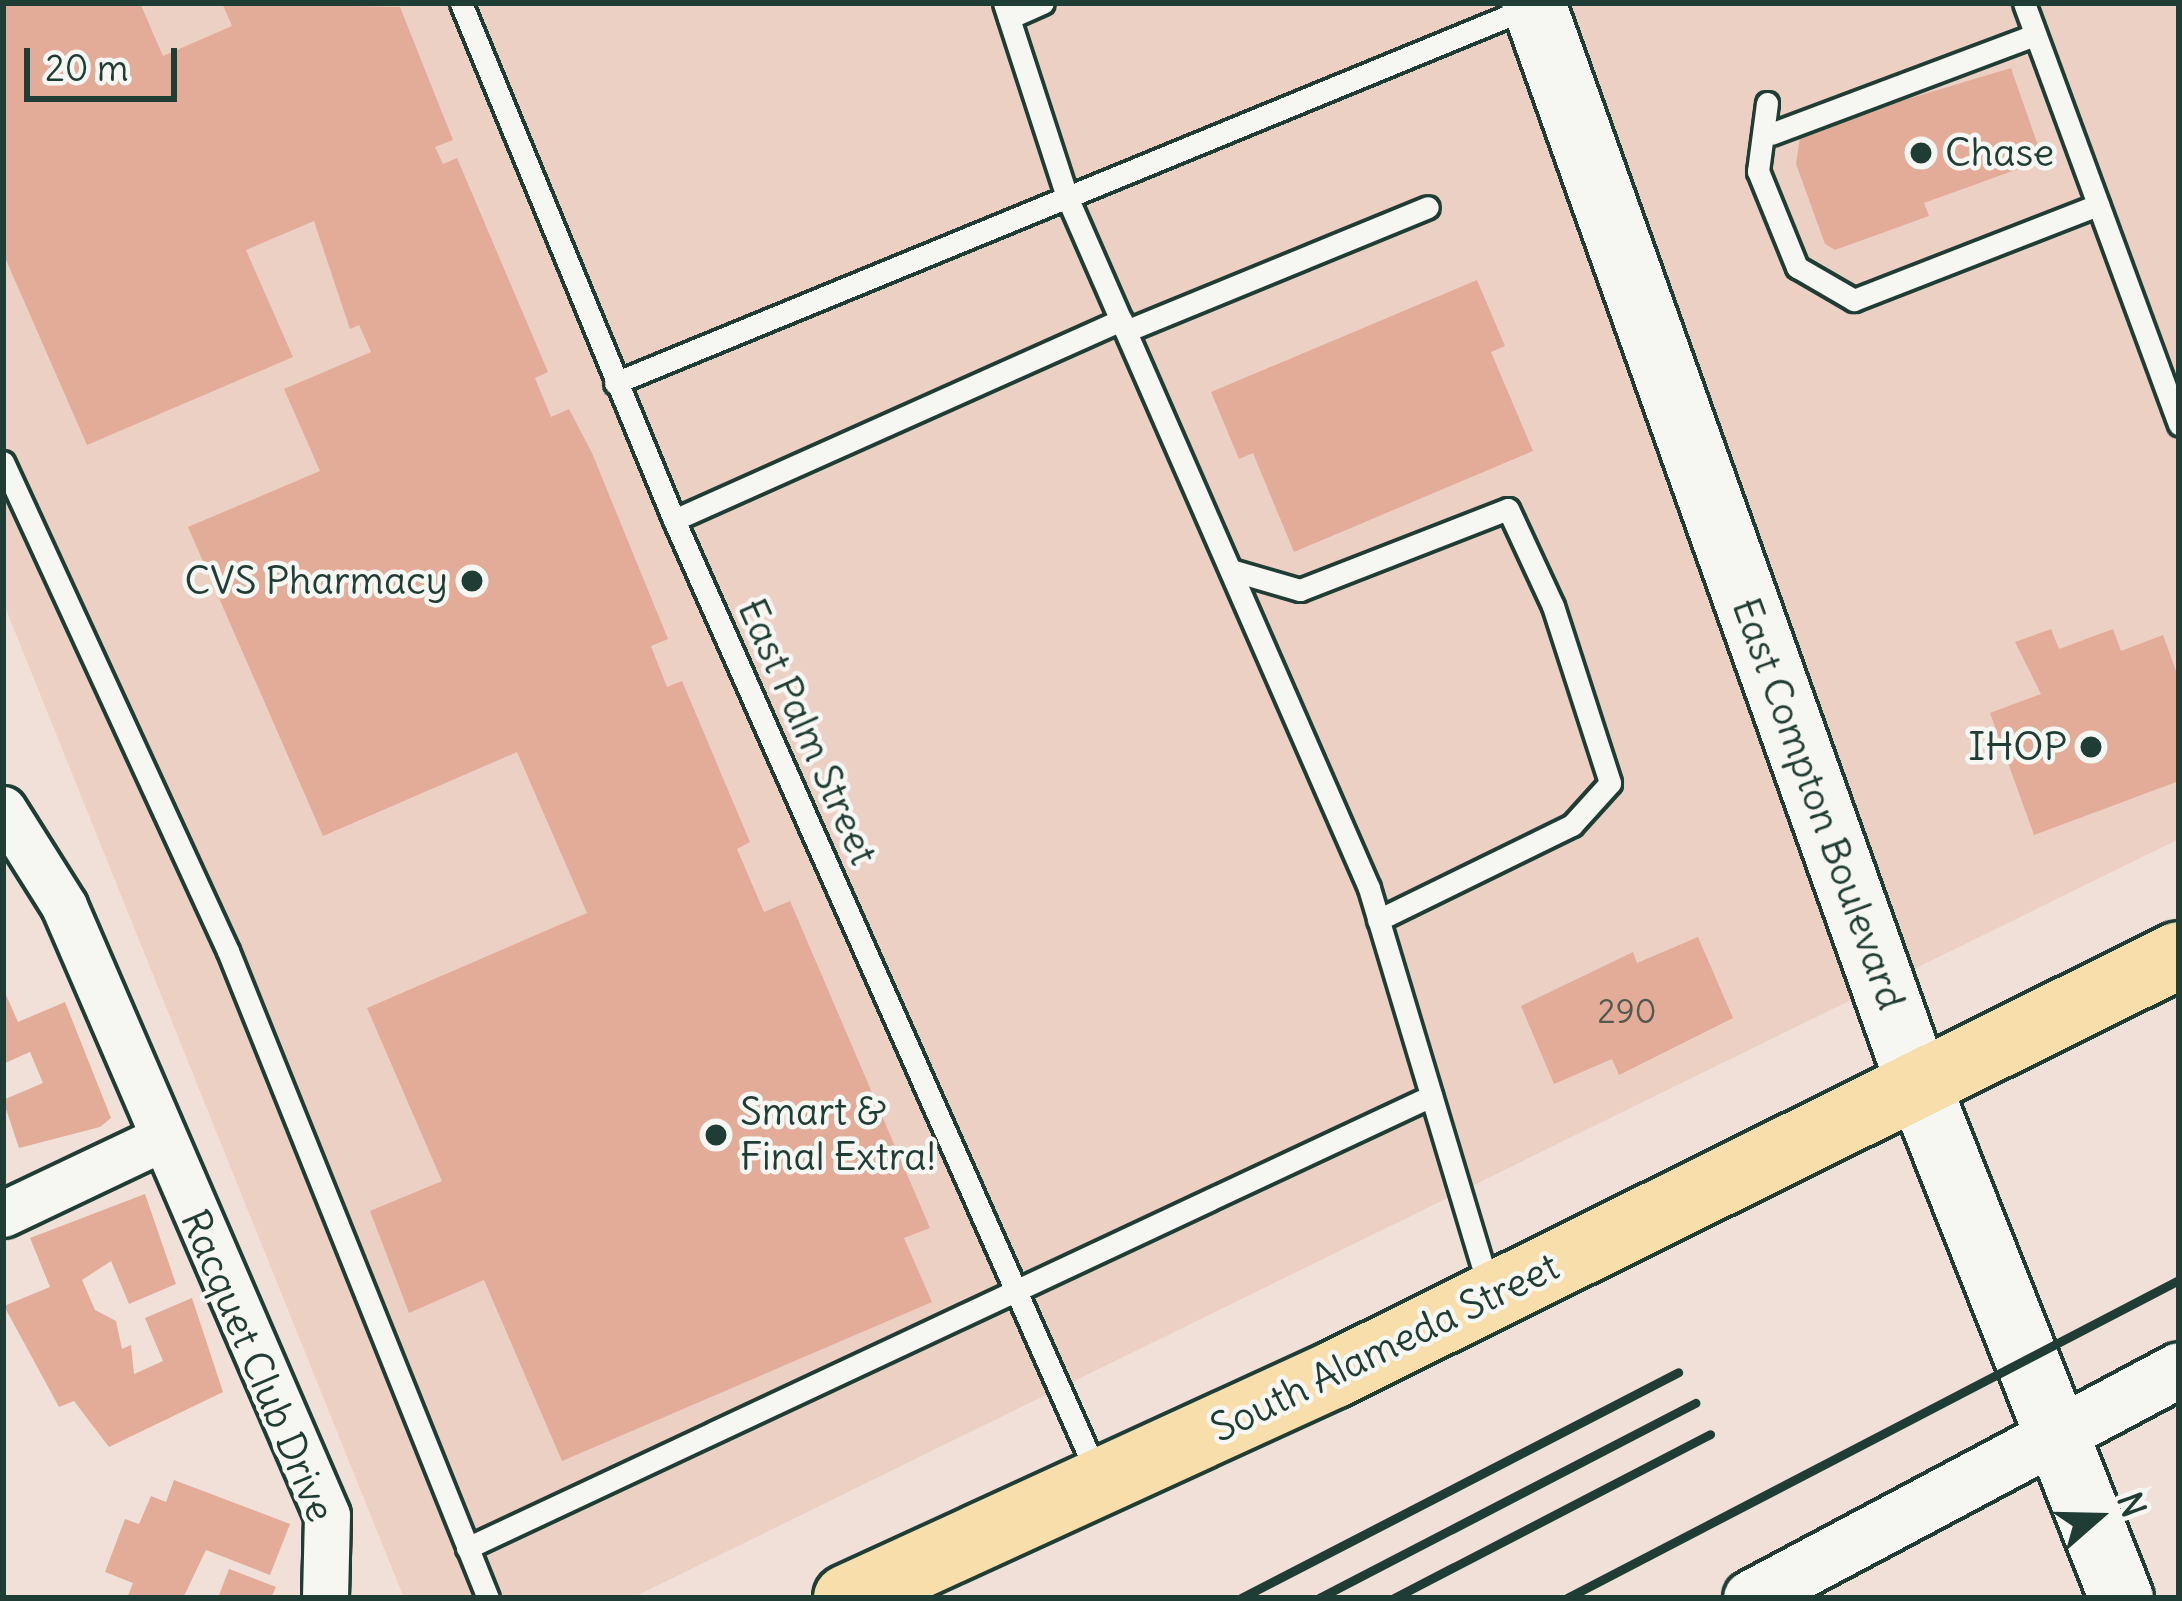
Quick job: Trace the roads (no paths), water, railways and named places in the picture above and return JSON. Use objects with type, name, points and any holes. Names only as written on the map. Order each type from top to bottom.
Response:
[{"type":"main road","name":"East Compton Boulevard","points":[[1536,4],[1920,1090],[2121,1598]]},
{"type":"main road","name":"South Alameda Street","points":[[847,1598],[1101,1484],[1920,1090],[2179,955]]},
{"type":"street","name":"Racquet Club Drive","points":[[3,809],[64,906],[327,1514],[325,1598]]},
{"type":"street","points":[[3,1214],[161,1139]]},
{"type":"street","points":[[1751,1598],[2179,1370]]},
{"type":"lane","name":"East Palm Street","points":[[460,3],[674,520],[1101,1484]]},
{"type":"lane","points":[[1042,3],[1006,10],[1067,197],[1378,920],[1491,1297]]},
{"type":"lane","points":[[2024,3],[2179,424]]},
{"type":"lane","points":[[615,383],[1536,4]]},
{"type":"lane","points":[[1771,134],[2035,35]]},
{"type":"lane","points":[[1767,103],[1771,134],[1758,171],[1797,267],[1854,299],[2098,205]]},
{"type":"lane","points":[[674,520],[1124,326],[1427,207]]},
{"type":"lane","points":[[3,462],[228,951],[488,1598]]},
{"type":"lane","points":[[1231,570],[1300,590],[1508,509],[1553,606],[1610,783],[1572,826],[1378,920]]},
{"type":"lane","points":[[467,1548],[1020,1295],[1431,1096]]},
{"type":"railway","points":[[1567,1598],[2179,1280]]},
{"type":"railway","points":[[1241,1598],[1678,1372]]},
{"type":"railway","points":[[1319,1598],[1695,1403]]},
{"type":"railway","points":[[1394,1598],[1710,1434]]},
{"type":"place","name":"Chase","points":[[1921,153]]},
{"type":"place","name":"CVS Pharmacy","points":[[472,581]]},
{"type":"place","name":"IHOP","points":[[2091,747]]},
{"type":"place","name":"Smart & Final Extra!","points":[[716,1135]]}]
